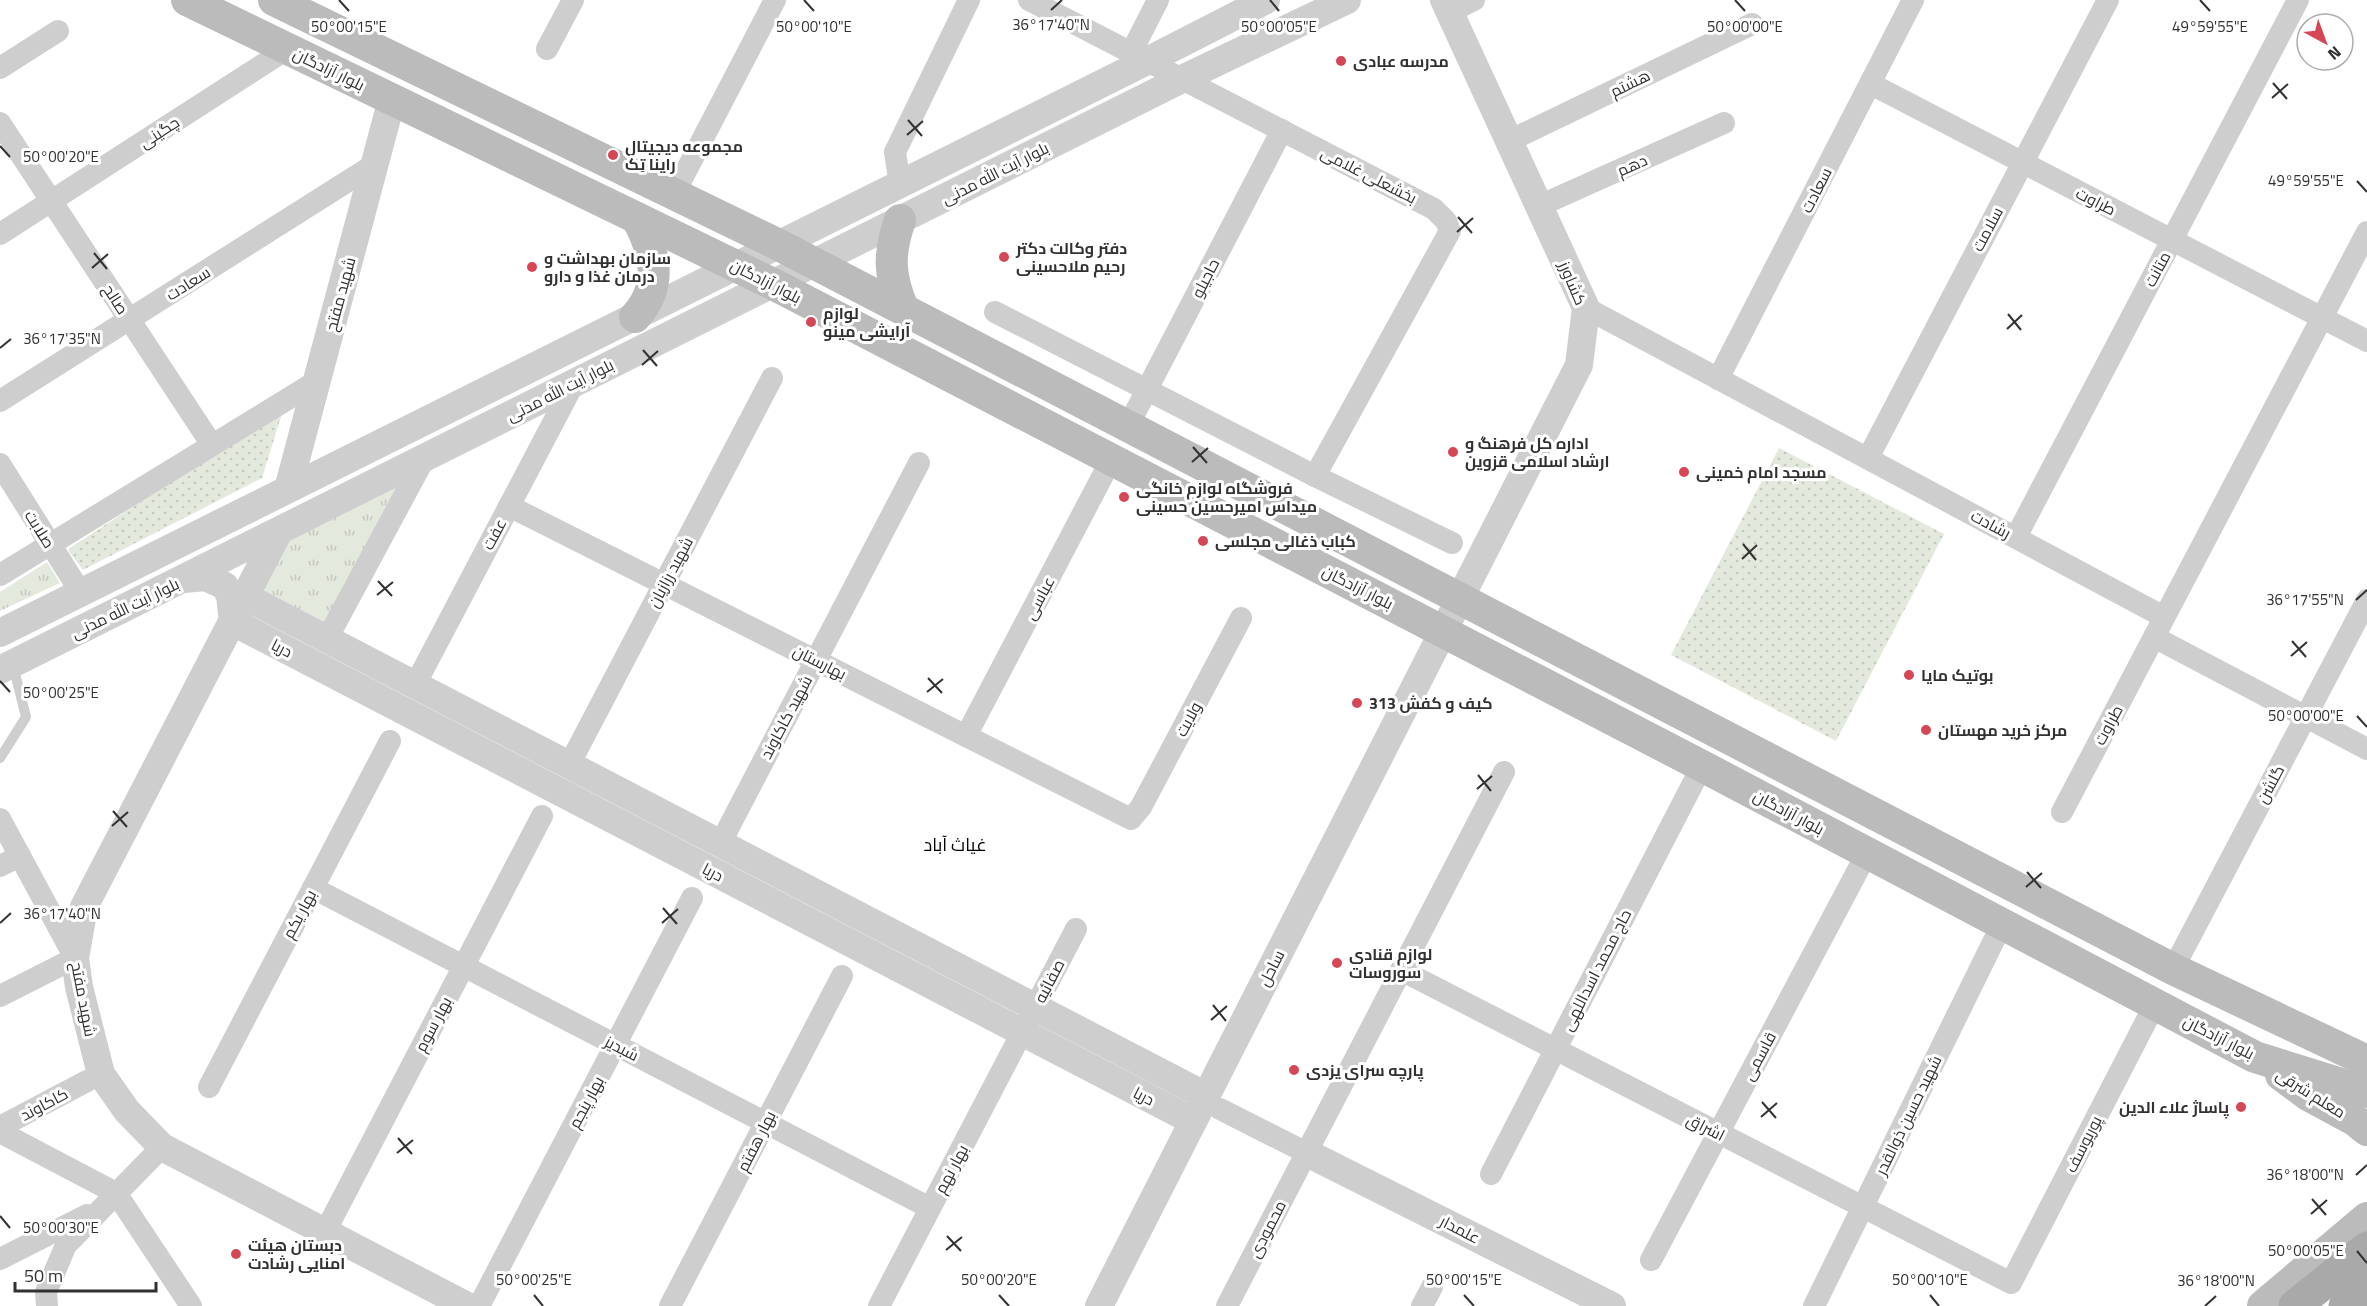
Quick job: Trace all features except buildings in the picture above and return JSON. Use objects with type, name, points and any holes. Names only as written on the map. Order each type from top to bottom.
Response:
[{"type":"main road","name":"بلوار آزادگان","points":[[187,0],[773,284],[1702,766],[2256,1057],[2367,1092]]},
{"type":"main road","points":[[274,0],[814,263],[2173,969],[2367,1061]]},
{"type":"main road","points":[[635,316],[646,304],[652,287],[654,270],[652,252],[637,218]]},
{"type":"main road","points":[[900,220],[892,242],[890,265],[894,288],[903,309]]},
{"type":"main road","name":"معلم شرقی","points":[[2256,1057],[2308,1095],[2356,1121],[2367,1130]]},
{"type":"main road","points":[[2263,1306],[2367,1218]]},
{"type":"main road","points":[[2295,1306],[2367,1248]]},
{"type":"main road","points":[[2345,1306],[2367,1284]]},
{"type":"street","points":[[548,49],[573,0]]},
{"type":"street","points":[[675,194],[775,0]]},
{"type":"street","points":[[900,185],[895,152],[969,0]]},
{"type":"street","name":"بخشعلی غلامی","points":[[1029,0],[1434,208],[1446,221],[1450,231],[1314,476]]},
{"type":"street","points":[[1139,57],[1158,0]]},
{"type":"street","name":"بلوار آیت الله مدنی","points":[[0,633],[900,185],[1139,57],[1266,0]]},
{"type":"street","name":"بلوار آیت الله مدنی","points":[[6,667],[1182,79],[1347,0]]},
{"type":"street","name":"سعادت","points":[[1718,379],[1913,0]]},
{"type":"street","name":"سلامت","points":[[1868,458],[2108,0]]},
{"type":"street","name":"متانت","points":[[2016,537],[2298,0]]},
{"type":"street","name":"کشاورز","points":[[1442,631],[1579,365],[1586,308],[1509,141],[1456,4]]},
{"type":"street","name":"هشتم","points":[[1509,141],[1752,24]]},
{"type":"street","points":[[0,68],[57,31]]},
{"type":"street","name":"چگینی","points":[[0,234],[287,49]]},
{"type":"street","name":"طراوت","points":[[1871,84],[2367,341]]},
{"type":"street","name":"شهید مفتح","points":[[288,489],[393,99]]},
{"type":"street","name":"صالح","points":[[0,123],[212,445]]},
{"type":"street","name":"دهم","points":[[1539,206],[1724,123]]},
{"type":"street","name":"حاجیلو","points":[[1128,426],[1282,130]]},
{"type":"street","name":"سعادت","points":[[0,401],[375,164]]},
{"type":"street","points":[[2367,232],[2154,637],[2367,748]]},
{"type":"street","name":"رشادت","points":[[1586,308],[2164,617]]},
{"type":"street","points":[[995,312],[1314,476],[1452,543]]},
{"type":"street","name":"شهید رزازیان","points":[[569,765],[772,378]]},
{"type":"street","points":[[0,575],[317,381]]},
{"type":"street","name":"عفت","points":[[415,686],[574,383]]},
{"type":"street","points":[[327,639],[424,459]]},
{"type":"street","name":"عباسی","points":[[966,736],[1111,460]]},
{"type":"street","name":"صلابت","points":[[0,464],[81,593]]},
{"type":"street","name":"شهید کاکاوند","points":[[720,844],[919,464]]},
{"type":"street","name":"بهارستان","points":[[509,506],[1131,819]]},
{"type":"street","name":"شهید مفتح","points":[[279,531],[84,907],[75,958],[79,987],[101,1074],[127,1111],[162,1147],[467,1306]]},
{"type":"street","points":[[152,557],[175,583],[206,577],[225,586],[230,596],[233,622]]},
{"type":"street","name":"دریا","points":[[246,597],[1035,1007],[1213,1103]]},
{"type":"street","name":"گلشن","points":[[2173,969],[2367,600]]},
{"type":"street","name":"ولایت","points":[[1131,819],[1141,807],[1241,618]]},
{"type":"street","name":"دریا","points":[[233,622],[1193,1121]]},
{"type":"street","name":"ساحل","points":[[1100,1306],[1193,1121],[1213,1103],[1442,631]]},
{"type":"street","name":"طراوت","points":[[2062,812],[2154,637]]},
{"type":"street","name":"بهار یکم","points":[[209,1087],[390,741]]},
{"type":"street","points":[[556,790],[569,765]]},
{"type":"street","name":"حاج محمد اسداللهی","points":[[1491,1174],[1702,766]]},
{"type":"street","name":"محمودی","points":[[1227,1306],[1504,772]]},
{"type":"street","name":"بهار سوم","points":[[325,1232],[542,816]]},
{"type":"street","points":[[0,819],[10,861],[75,958],[0,996]]},
{"type":"street","name":"قاسمی","points":[[1651,1260],[1867,853]]},
{"type":"street","name":"شبدیز","points":[[313,888],[930,1208]]},
{"type":"street","name":"بهار پنجم","points":[[479,1306],[692,898]]},
{"type":"street","points":[[857,947],[870,922]]},
{"type":"street","name":"شهید حسین ذوالقدر","points":[[1814,1306],[2002,924]]},
{"type":"street","name":"صفائیه","points":[[1022,1032],[1076,929]]},
{"type":"street","name":"اشراق","points":[[1401,970],[2010,1283]]},
{"type":"street","name":"بهار هفتم","points":[[670,1306],[842,976]]},
{"type":"street","name":"پوریوسف","points":[[2010,1283],[2155,1004]]},
{"type":"street","name":"بهار نهم","points":[[879,1306],[1022,1032]]},
{"type":"street","name":"کاکاوند","points":[[0,1127],[87,1081]]},
{"type":"street","points":[[1213,1103],[1307,1153]]},
{"type":"street","points":[[0,1132],[109,1200],[191,1306]]},
{"type":"street","points":[[47,1306],[45,1292],[66,1245],[162,1147]]},
{"type":"street","name":"علمدار","points":[[1307,1153],[1612,1306]]},
{"type":"street","points":[[0,1259],[109,1200]]},
{"type":"lane","points":[[0,758],[26,717],[6,667]]},
{"type":"green space","points":[[284,407],[262,478],[83,570],[69,552],[70,548]]},
{"type":"green space","points":[[1779,448],[1944,534],[1836,741],[1671,655]]},
{"type":"green space","points":[[424,459],[327,639],[246,597],[279,531]]},
{"type":"green space","points":[[47,562],[60,583],[0,611],[0,592]]},
{"type":"place","name":"مدرسه عبادی","points":[[1341,61]]},
{"type":"place","name":"مجموعه دیجیتال راینا تِک","points":[[613,155]]},
{"type":"place","name":"دفتر وکالت دکتر رحیم ملاحسینی","points":[[1004,257]]},
{"type":"place","name":"سازمان بهداشت و درمان غذا و دارو","points":[[532,267]]},
{"type":"place","name":"لوازم آرایشی مینو","points":[[811,322]]},
{"type":"place","name":"اداره کل فرهنگ و ارشاد اسلامی قزوین","points":[[1453,452]]},
{"type":"place","name":"مسجد امام خمینی","points":[[1684,472]]},
{"type":"place","name":"فروشگاه لوازم خانگی میداس امیرحسین حسینی","points":[[1124,497]]},
{"type":"place","name":"کباب ذغالی مجلسی","points":[[1203,541]]},
{"type":"place","name":"بوتیک مایا","points":[[1909,675]]},
{"type":"place","name":"کیف و کفش 313","points":[[1357,703]]},
{"type":"place","name":"مرکز خرید مهستان","points":[[1926,730]]},
{"type":"place","name":"لوازم قنادی سوروسات","points":[[1337,963]]},
{"type":"place","name":"پارچه سرای یزدی","points":[[1294,1070]]},
{"type":"place","name":"پاساژ علاء الدین","points":[[2241,1107]]},
{"type":"place","name":"دبستان هیئت امنایی رشادت","points":[[236,1254]]},
{"type":"district","name":"غیاث آباد","points":[[955,845]]}]
